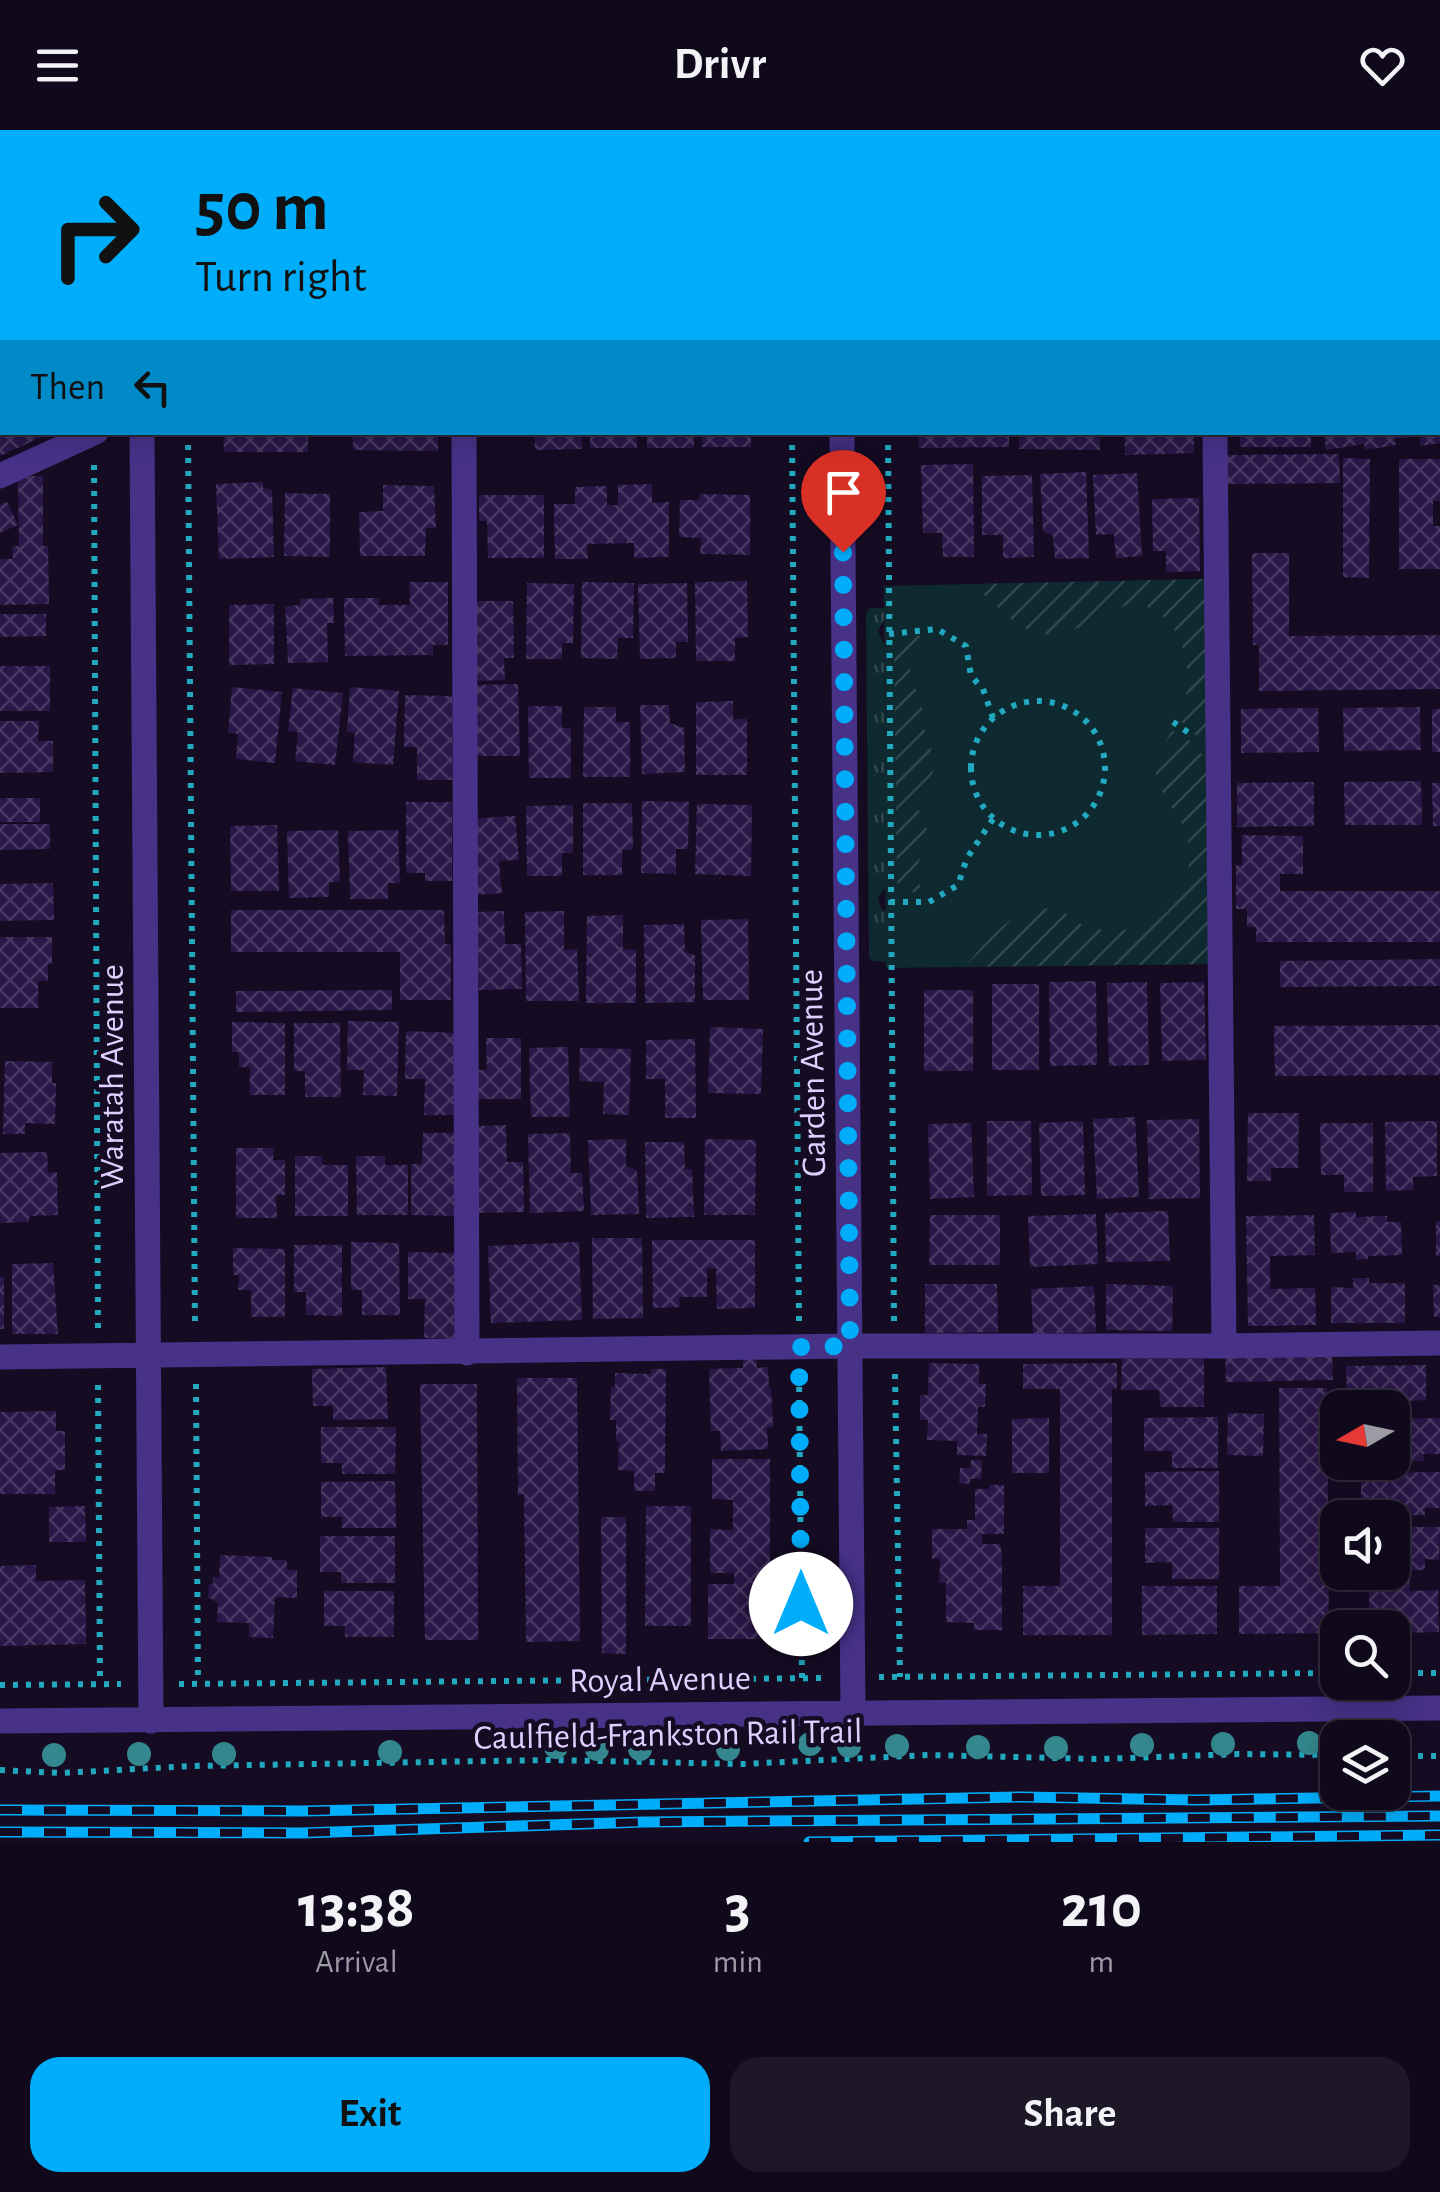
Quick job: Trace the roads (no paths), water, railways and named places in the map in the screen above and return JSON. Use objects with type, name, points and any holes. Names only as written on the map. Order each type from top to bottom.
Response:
[{"type":"street","points":[[0,476],[91,435]]},
{"type":"street","name":"Waratah Avenue","points":[[142,435],[152,1721]]},
{"type":"street","points":[[464,435],[467,1353]]},
{"type":"street","name":"Garden Avenue","points":[[842,435],[853,1712]]},
{"type":"street","points":[[1215,435],[1224,1346]]},
{"type":"street","points":[[0,1356],[1440,1343]]},
{"type":"street","name":"Royal Avenue","points":[[0,1722],[1440,1708]]},
{"type":"railway","points":[[0,1810],[303,1811],[1022,1797],[1196,1800],[1440,1796]]},
{"type":"railway","points":[[0,1832],[302,1833],[644,1822],[1440,1816]]},
{"type":"railway","points":[[809,1842],[1440,1835]]}]
